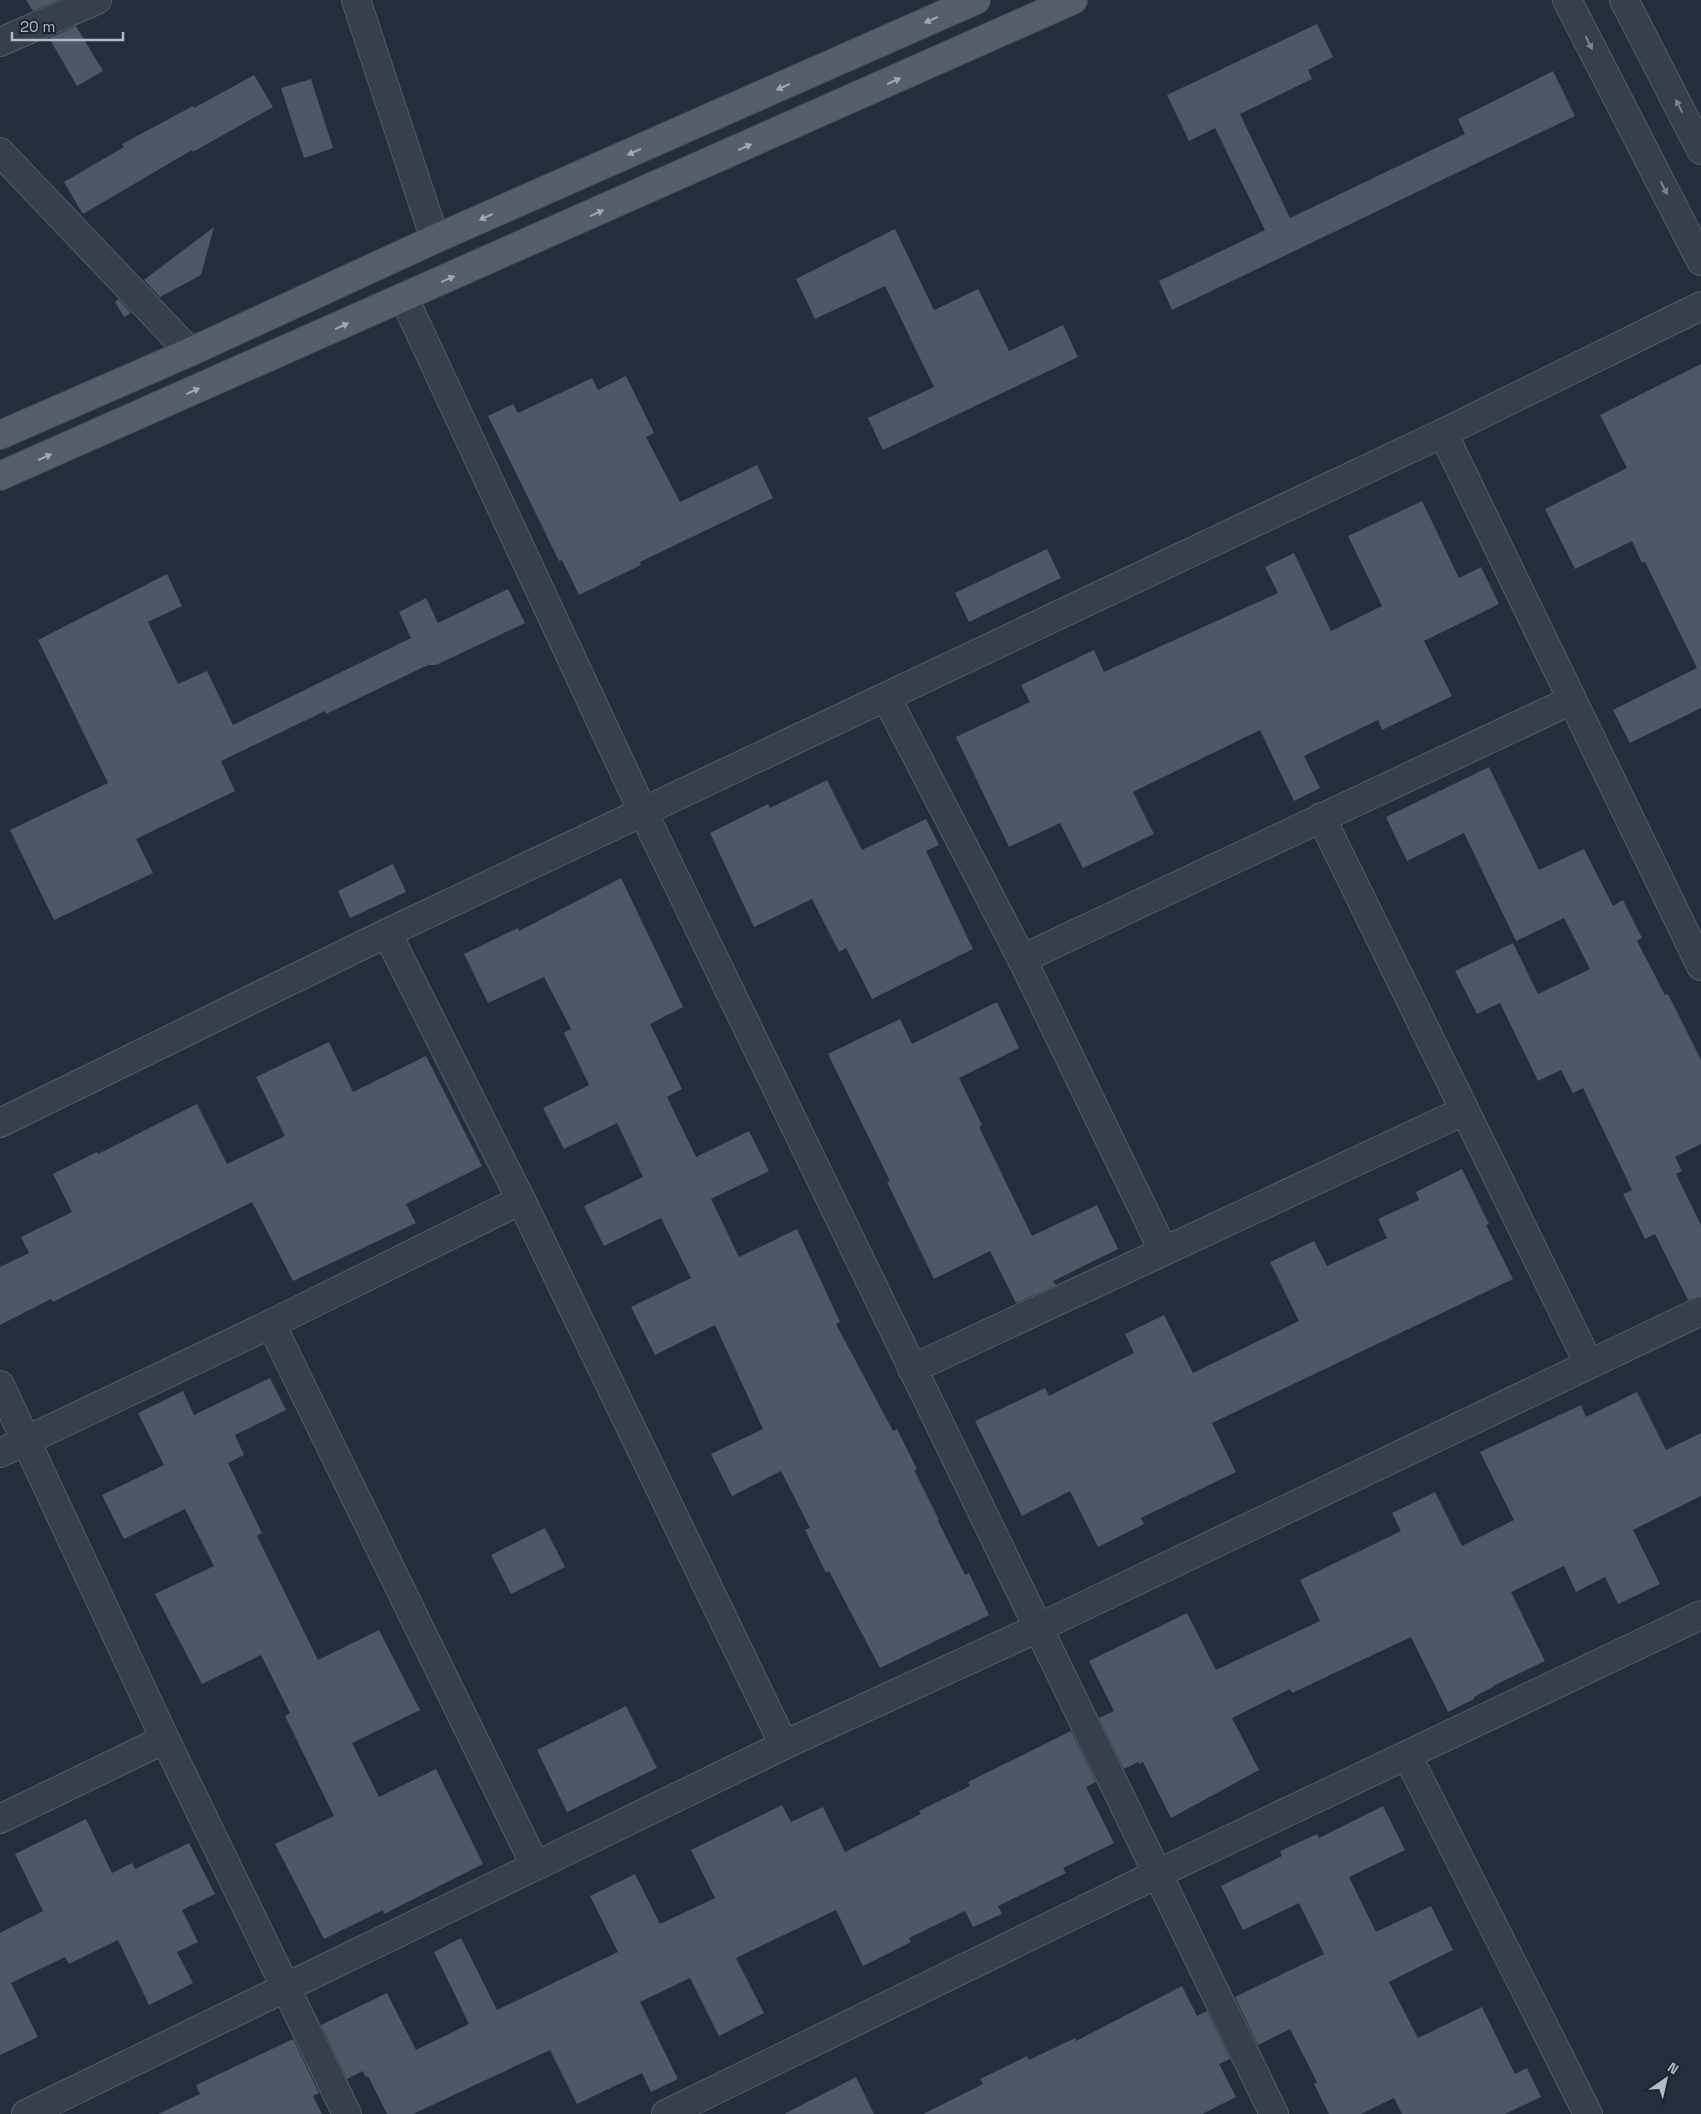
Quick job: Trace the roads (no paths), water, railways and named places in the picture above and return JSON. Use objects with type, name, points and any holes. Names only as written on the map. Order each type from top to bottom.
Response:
[{"type":"main road","points":[[0,434],[190,352],[435,239],[976,0]]},
{"type":"main road","points":[[0,476],[1074,0]]},
{"type":"street","points":[[0,42],[97,0]]},
{"type":"street","points":[[356,0],[435,239]]},
{"type":"street","points":[[1567,0],[1701,261]]},
{"type":"street","points":[[1624,0],[1701,150]]},
{"type":"street","points":[[0,152],[190,352]]},
{"type":"street","points":[[404,298],[642,812],[1274,2114]]},
{"type":"street","points":[[0,1123],[387,933],[1443,433],[1701,306]]},
{"type":"street","points":[[1443,433],[1701,966]]},
{"type":"street","points":[[886,697],[1022,959],[1163,1250]]},
{"type":"street","points":[[1022,959],[1321,816],[1572,700]]},
{"type":"street","points":[[1321,816],[1589,1364]]},
{"type":"street","points":[[387,933],[521,1200],[784,1745]]},
{"type":"street","points":[[912,1369],[1163,1250],[1464,1111]]},
{"type":"street","points":[[0,1452],[271,1324],[521,1200]]},
{"type":"street","points":[[26,2114],[285,1990],[535,1865],[784,1745],[1038,1628],[1701,1310]]},
{"type":"street","points":[[271,1324],[535,1865]]},
{"type":"street","points":[[0,1385],[165,1739],[285,1990],[347,2114]]},
{"type":"street","points":[[666,2114],[1157,1874],[1700,1618]]},
{"type":"street","points":[[0,1819],[165,1739]]},
{"type":"street","points":[[1407,1755],[1588,2114]]}]
